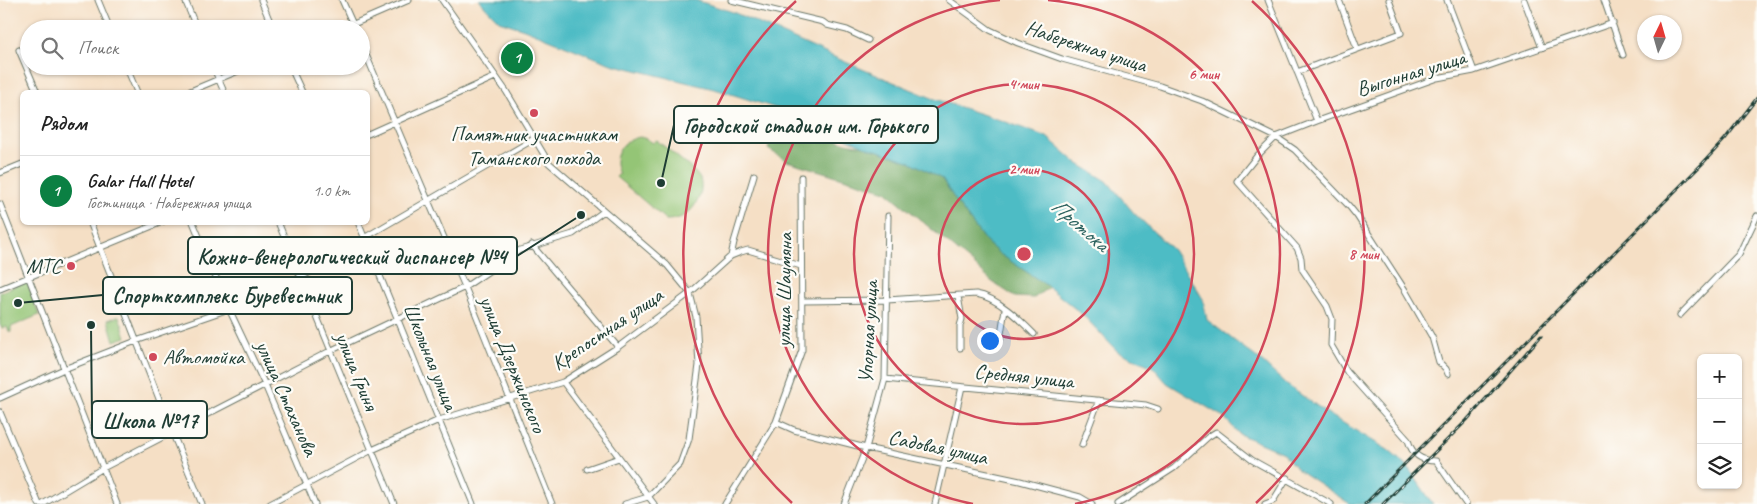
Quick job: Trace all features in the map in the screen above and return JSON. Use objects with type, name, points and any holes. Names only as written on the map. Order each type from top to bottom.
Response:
[{"type":"street","points":[[98,0],[106,20]]},
{"type":"street","points":[[185,0],[193,20]]},
{"type":"street","points":[[261,0],[269,20]]},
{"type":"street","points":[[342,0],[351,20]]},
{"type":"street","points":[[368,20],[409,0]]},
{"type":"street","points":[[442,0],[506,91],[549,163],[667,265],[690,293],[696,317],[699,365],[689,439],[680,464],[648,497],[625,504]]},
{"type":"street","points":[[731,0],[823,22],[868,40]]},
{"type":"street","name":"Набережная улица","points":[[949,0],[990,30],[1018,43],[1062,59],[1160,86],[1202,102],[1276,138],[1294,150],[1357,216],[1432,337],[1439,362],[1448,374]]},
{"type":"street","points":[[1268,0],[1317,121]]},
{"type":"street","points":[[1339,0],[1357,48]]},
{"type":"street","points":[[1297,72],[1401,33],[1389,0]]},
{"type":"street","points":[[1447,0],[1474,71]]},
{"type":"street","points":[[1524,0],[1542,48]]},
{"type":"street","points":[[1604,0],[1624,55]]},
{"type":"street","name":"Выгонная улица","points":[[1466,504],[1436,461],[1421,460],[1411,450],[1408,440],[1347,372],[1332,345],[1332,319],[1327,306],[1302,269],[1302,258],[1297,248],[1237,180],[1257,156],[1276,138],[1317,121],[1437,78],[1474,71],[1613,23]]},
{"type":"street","name":"улица Дзержинского","points":[[370,63],[510,398],[552,504]]},
{"type":"street","points":[[30,75],[36,90]]},
{"type":"street","points":[[130,75],[136,90]]},
{"type":"street","points":[[217,75],[223,90]]},
{"type":"street","points":[[193,90],[230,75]]},
{"type":"street","points":[[294,75],[301,90]]},
{"type":"street","points":[[370,133],[495,77]]},
{"type":"street","points":[[0,398],[64,369],[136,340],[229,309],[302,278],[364,238],[534,139]]},
{"type":"street","points":[[0,173],[20,165]]},
{"type":"street","points":[[731,256],[754,175]]},
{"type":"street","name":"улица Шаумяна","points":[[724,504],[776,422],[802,350],[801,177]]},
{"type":"street","points":[[0,204],[118,504]]},
{"type":"street","points":[[43,504],[103,468],[330,350],[398,320],[464,287],[520,250],[573,234],[604,211]]},
{"type":"street","name":"Упорная улица","points":[[844,504],[866,448],[885,379],[888,216]]},
{"type":"street","points":[[1680,315],[1739,254],[1757,216]]},
{"type":"street","points":[[91,225],[202,504]]},
{"type":"street","points":[[0,289],[155,225]]},
{"type":"street","name":"улица Стаханова","points":[[194,225],[315,504]]},
{"type":"street","name":"улица Гриня","points":[[279,225],[394,504]]},
{"type":"street","name":"Школьная улица","points":[[359,225],[473,504]]},
{"type":"street","points":[[532,245],[618,347]]},
{"type":"street","points":[[731,256],[748,250],[801,266]]},
{"type":"street","name":"Крепостная улица","points":[[270,504],[372,450],[439,420],[563,382],[618,347],[690,293],[731,256]]},
{"type":"street","points":[[803,301],[887,300],[976,294],[986,295],[1018,318],[1034,334]]},
{"type":"street","points":[[958,296],[962,319],[960,326],[960,348]]},
{"type":"street","points":[[1000,340],[1005,309]]},
{"type":"street","name":"Средняя улица","points":[[885,379],[1146,405],[1158,409]]},
{"type":"street","points":[[563,382],[654,504]]},
{"type":"street","points":[[935,504],[962,386]]},
{"type":"street","points":[[1082,445],[1099,400]]},
{"type":"street","points":[[0,412],[39,504]]},
{"type":"street","name":"Садовая улица","points":[[776,422],[794,430],[866,448],[1020,481],[1080,497],[1092,504]]},
{"type":"street","points":[[1118,504],[1174,468],[1216,432],[1252,460],[1331,504]]},
{"type":"street","points":[[588,469],[619,458]]},
{"type":"street","points":[[1265,504],[1274,500],[1287,478]]},
{"type":"green space","points":[[790,124],[826,130],[834,139],[864,146],[911,162],[942,179],[986,242],[1000,254],[1049,287],[1034,298],[1015,297],[991,281],[886,191],[787,161],[768,149],[773,133]]},
{"type":"green space","points":[[640,137],[653,143],[656,140],[698,175],[701,189],[698,199],[692,209],[682,217],[666,220],[616,177],[619,174],[616,161],[619,150],[628,142]]},
{"type":"green space","points":[[27,281],[39,315],[11,327],[10,333],[7,327],[2,328],[0,325],[0,292]]},
{"type":"green space","points":[[119,316],[126,337],[114,341],[108,320]]},
{"type":"water","name":"Протока","points":[[479,0],[695,0],[733,12],[932,98],[1047,137],[1077,163],[1107,181],[1134,213],[1173,250],[1203,299],[1207,320],[1260,360],[1287,385],[1330,415],[1388,450],[1407,466],[1433,504],[1350,504],[1297,469],[1283,453],[1239,434],[1225,418],[1167,383],[1153,367],[1117,351],[1084,316],[1046,285],[1000,254],[986,242],[942,179],[911,162],[864,146],[785,111],[718,90],[611,64],[499,21]]},
{"type":"railway","points":[[1365,504],[1703,163],[1725,139],[1757,98]]},
{"type":"railway","points":[[1383,504],[1467,420],[1541,336]]},
{"type":"place","name":"Galar Hall Hotel","points":[[517,58]]},
{"type":"place","name":"Памятник участникам Таманского похода","points":[[534,113]]},
{"type":"place","name":"Городской cтадион им. Горького","points":[[661,183]]},
{"type":"place","name":"Кожно-венерологический диспансер №4","points":[[581,215]]},
{"type":"place","name":"МТС","points":[[71,266]]},
{"type":"place","name":"Cпорткомплекс Буревестник","points":[[18,303]]},
{"type":"place","name":"Школа №17","points":[[91,325]]},
{"type":"place","name":"Автомойка","points":[[153,357]]}]
